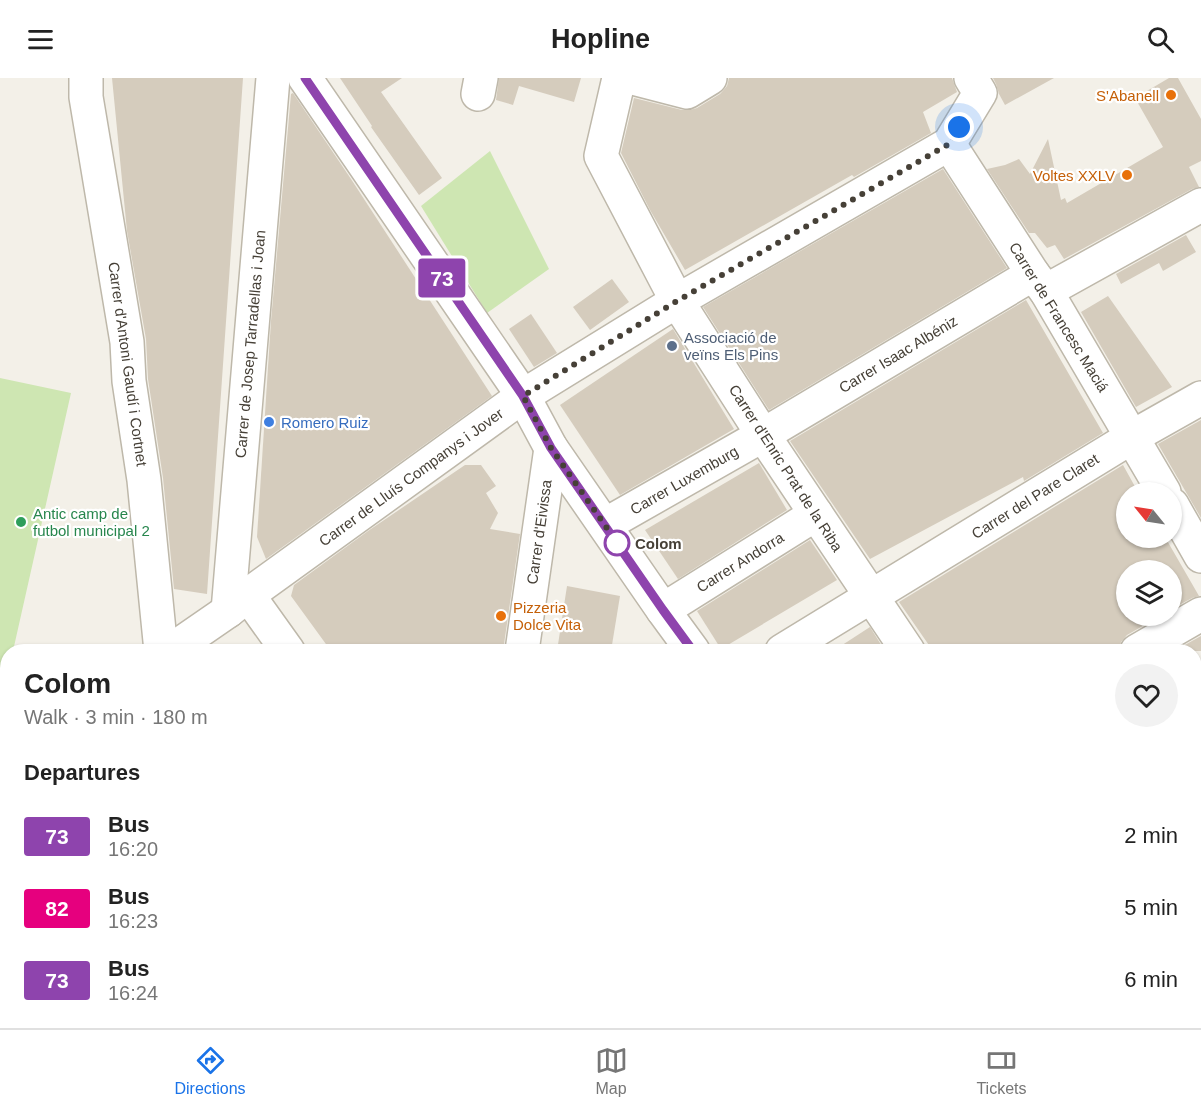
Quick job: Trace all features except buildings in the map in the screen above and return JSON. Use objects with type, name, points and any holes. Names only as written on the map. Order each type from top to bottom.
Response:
[{"type":"street","name":"Carrer d'Antoni Gaudí i Cortnet","points":[[86,78],[86,97],[127,342],[129,381],[144,480],[160,644]]},
{"type":"street","name":"Carrer de Josep Tarradellas i Joan","points":[[238,603],[273,78]]},
{"type":"street","points":[[305,78],[523,396],[551,448],[688,644]]},
{"type":"street","name":"Carrer d'Enric Prat de la Riba","points":[[619,78],[601,156],[677,301],[763,435],[903,644]]},
{"type":"street","points":[[633,78],[687,92],[710,78]]},
{"type":"street","name":"Carrer de Lluís Companys i Jover","points":[[180,644],[523,396],[677,301],[949,144],[976,85]]},
{"type":"street","name":"Carrer de Francesc Maciá","points":[[949,144],[1040,282],[1158,482]]},
{"type":"street","name":"Carrer Isaac Albéniz","points":[[763,435],[1040,282],[1201,205]]},
{"type":"street","name":"Carrer del Pare Claret","points":[[794,644],[1132,437],[1201,398]]},
{"type":"street","name":"Carrer Luxemburg","points":[[605,525],[763,435]]},
{"type":"street","name":"Carrer d'Eivissa","points":[[523,644],[551,448]]},
{"type":"street","name":"Carrer Andorra","points":[[663,610],[816,514]]},
{"type":"street","points":[[1182,523],[1201,556]]},
{"type":"street","points":[[238,603],[281,644]]},
{"type":"street","points":[[1149,644],[1201,614]]},
{"type":"green space","points":[[490,151],[549,269],[487,313],[421,206]]},
{"type":"green space","name":"Antic camp de futbol municipal 2","points":[[0,378],[71,393],[15,644],[0,644]]},
{"type":"bus line","name":"73","points":[[305,78],[523,396],[551,448],[688,644]]},
{"type":"place","name":"S'Abanell","points":[[1171,95]]},
{"type":"place","name":"Voltes XXLV","points":[[1127,175]]},
{"type":"place","name":"Associació de veïns Els Pins","points":[[672,346]]},
{"type":"place","name":"Romero Ruiz","points":[[269,422]]},
{"type":"place","name":"Antic camp de futbol municipal 2","points":[[21,522]]},
{"type":"place","name":"Colom","points":[[617,543]]},
{"type":"place","name":"Pizzeria Dolce Vita","points":[[501,616]]},
{"type":"route","points":[[617,543],[551,448],[523,396],[677,301],[949,144],[959,127]]}]
